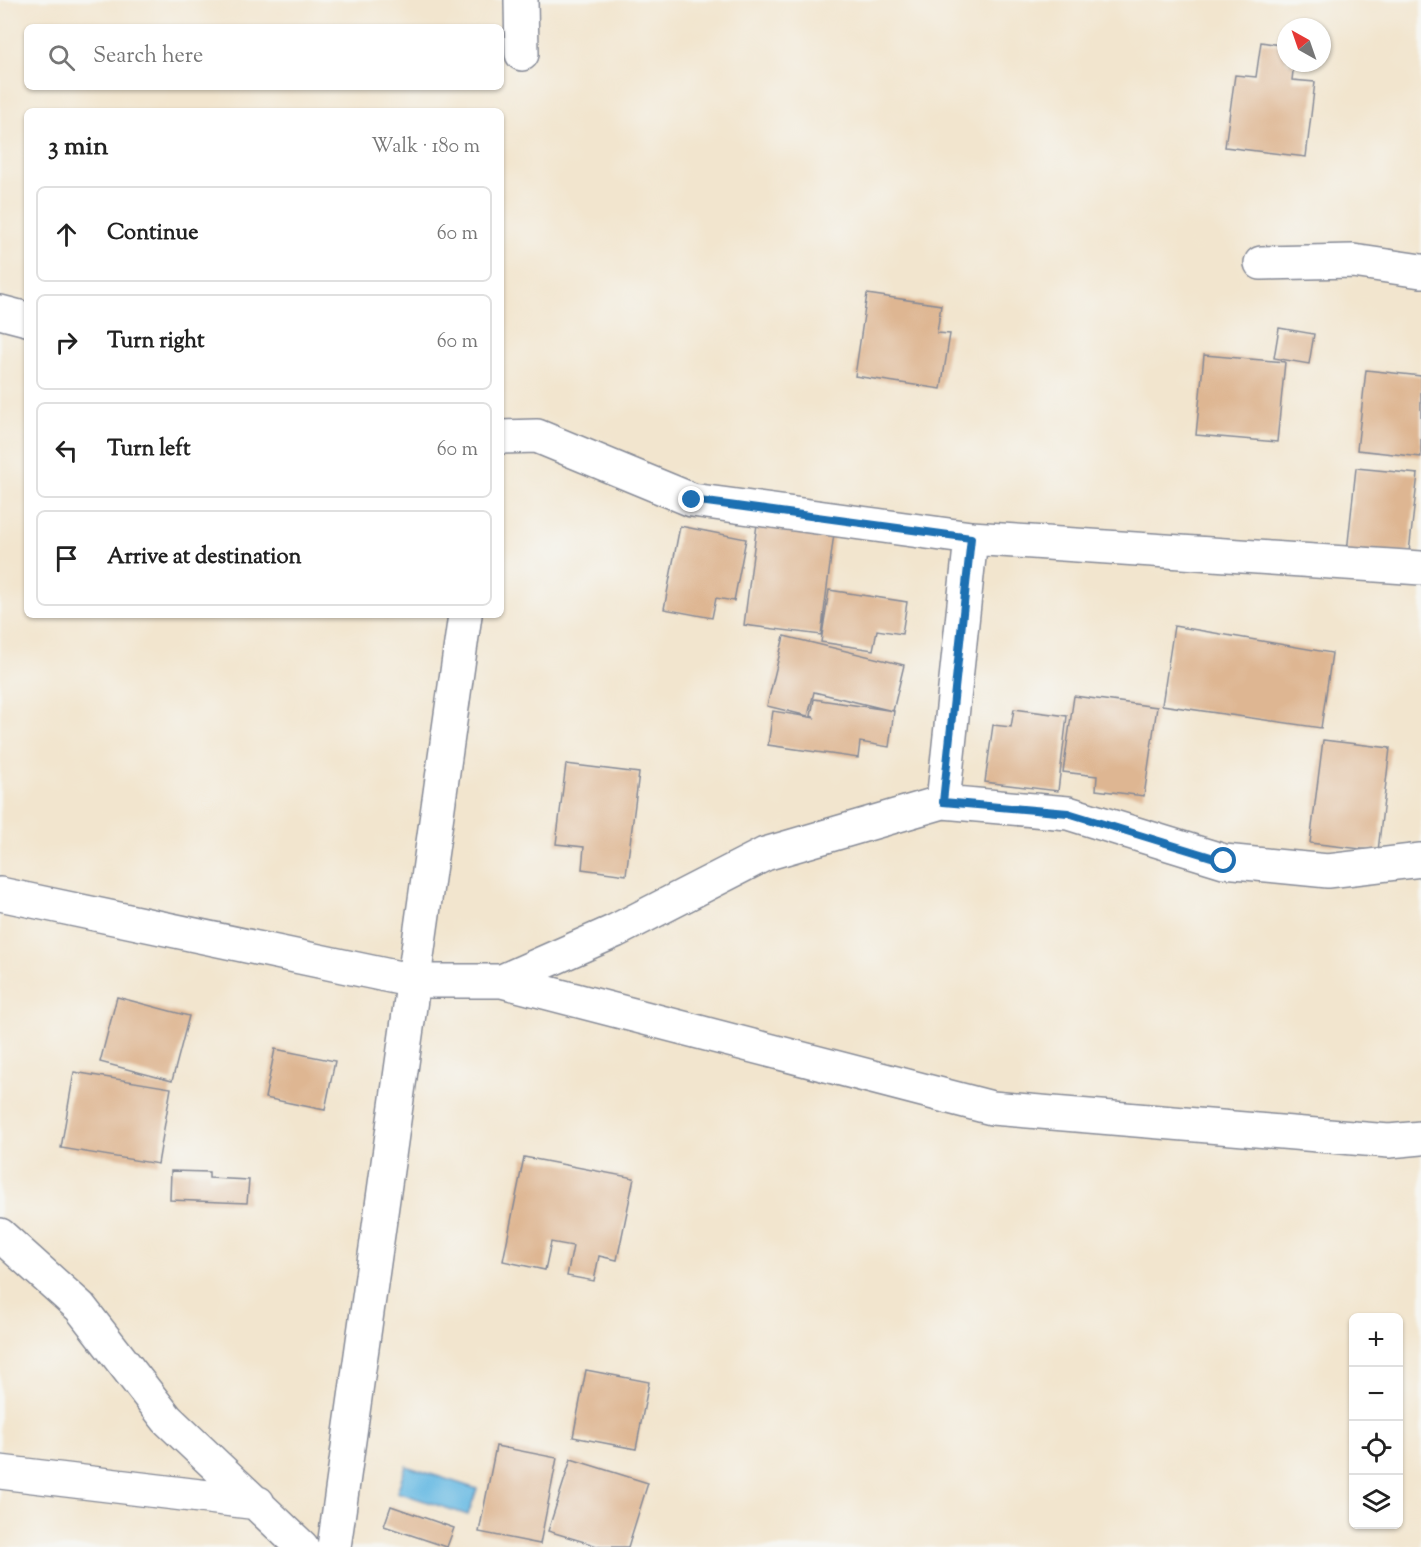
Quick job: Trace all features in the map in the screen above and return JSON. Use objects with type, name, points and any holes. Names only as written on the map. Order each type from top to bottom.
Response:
[{"type":"street","points":[[521,0],[522,54]]},
{"type":"street","points":[[1261,263],[1353,261],[1421,271]]},
{"type":"street","points":[[0,312],[24,318]]},
{"type":"street","points":[[504,437],[537,436],[692,500],[971,538],[1421,568]]},
{"type":"street","points":[[943,802],[971,538]]},
{"type":"street","points":[[334,1547],[465,618]]},
{"type":"street","points":[[502,981],[615,931],[765,854],[943,802],[1068,813],[1224,861],[1328,871],[1421,860]]},
{"type":"street","points":[[0,894],[414,981],[502,981],[992,1108],[1389,1141],[1421,1138]]},
{"type":"street","points":[[0,1235],[80,1307],[167,1419],[302,1547]]},
{"type":"street","points":[[0,1472],[258,1503]]},
{"type":"water","points":[[406,1466],[477,1489],[468,1515],[397,1492]]},
{"type":"building","points":[[1261,42],[1277,45],[1277,72],[1293,72],[1292,80],[1315,82],[1306,157],[1225,147],[1235,75],[1256,77]]},
{"type":"building","points":[[867,294],[941,305],[937,333],[950,334],[941,389],[855,376]]},
{"type":"building","points":[[1279,328],[1314,334],[1309,364],[1274,358]]},
{"type":"building","points":[[1204,355],[1285,362],[1277,442],[1196,435]]},
{"type":"building","points":[[1366,370],[1421,376],[1421,457],[1357,450]]},
{"type":"building","points":[[1356,468],[1418,474],[1409,552],[1346,561]]},
{"type":"building","points":[[757,524],[834,533],[821,635],[744,625]]},
{"type":"building","points":[[680,526],[746,539],[734,601],[716,598],[712,618],[664,609]]},
{"type":"building","points":[[829,590],[907,602],[902,634],[877,630],[873,650],[821,642]]},
{"type":"building","points":[[1174,626],[1332,653],[1321,728],[1162,705]]},
{"type":"building","points":[[784,636],[904,665],[893,711],[814,692],[808,716],[767,706]]},
{"type":"building","points":[[1074,696],[1157,707],[1144,796],[1096,790],[1097,776],[1063,772]]},
{"type":"building","points":[[814,699],[894,711],[889,747],[860,742],[858,758],[768,745],[773,711],[815,718],[811,716]]},
{"type":"building","points":[[1014,709],[1067,716],[1058,791],[985,782],[993,725],[1011,727]]},
{"type":"building","points":[[1323,740],[1390,748],[1378,851],[1310,843]]},
{"type":"building","points":[[566,764],[639,773],[626,875],[582,869],[584,847],[556,844]]},
{"type":"building","points":[[117,997],[189,1016],[172,1081],[100,1062]]},
{"type":"building","points":[[275,1049],[335,1061],[325,1110],[265,1098]]},
{"type":"building","points":[[74,1072],[171,1088],[158,1164],[61,1148]]},
{"type":"building","points":[[524,1157],[634,1178],[617,1260],[599,1256],[594,1281],[567,1276],[573,1246],[551,1242],[545,1270],[503,1261]]},
{"type":"building","points":[[171,1171],[209,1172],[209,1178],[249,1180],[247,1203],[170,1200]]},
{"type":"building","points":[[586,1370],[649,1382],[636,1449],[573,1437]]},
{"type":"building","points":[[496,1446],[557,1458],[540,1544],[479,1532]]},
{"type":"building","points":[[571,1459],[648,1483],[628,1547],[601,1547],[548,1531]]},
{"type":"building","points":[[391,1506],[454,1528],[447,1547],[384,1526]]},
{"type":"route","points":[[692,500],[971,538],[943,802],[1068,813],[1224,861]]}]
